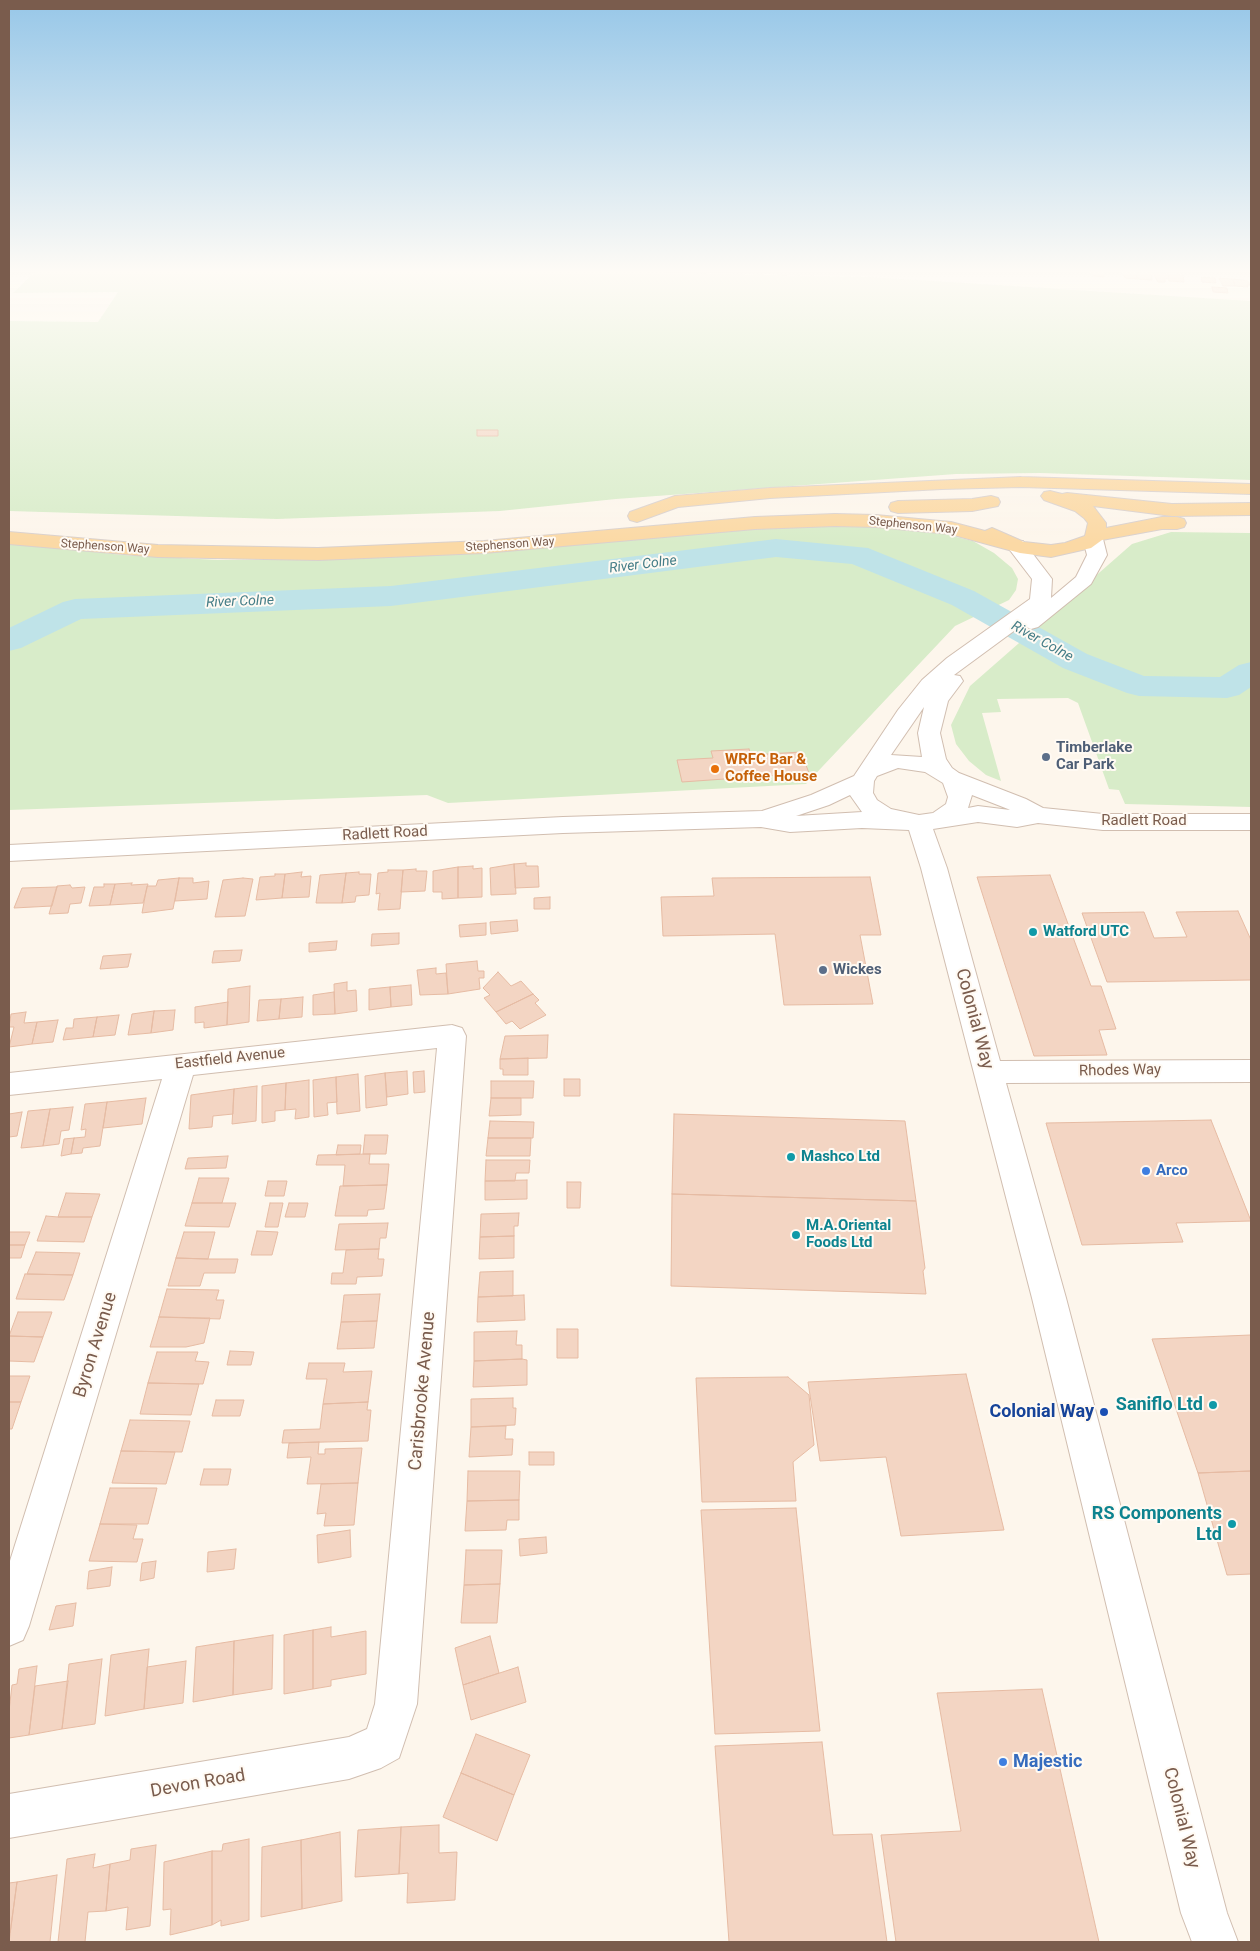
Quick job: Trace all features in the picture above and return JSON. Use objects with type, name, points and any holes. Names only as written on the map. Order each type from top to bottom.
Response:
[{"type":"main road","name":"Stephenson Way","points":[[637,516],[675,502],[770,493],[942,484],[1039,483],[1251,489]]},
{"type":"main road","name":"Stephenson Way","points":[[9,521],[121,533],[222,538],[411,533],[637,516],[816,507],[939,507],[991,502],[1020,494],[1050,496]]},
{"type":"main road","points":[[1050,496],[1172,510],[1251,509]]},
{"type":"main road","points":[[1050,496],[1082,507],[1091,514],[1097,523],[1097,531],[1094,537]]},
{"type":"main road","points":[[991,502],[982,509],[980,516],[982,523],[990,532],[1012,544]]},
{"type":"main road","name":"Stephenson Way","points":[[9,538],[158,551],[318,554],[484,547],[756,524],[835,520],[876,521],[943,528],[1035,550],[1067,549],[1084,544],[1094,537]]},
{"type":"main road","points":[[1094,537],[1162,523],[1251,523]]},
{"type":"street","points":[[983,650],[955,663],[930,685],[906,715],[866,776],[861,793],[868,805],[882,815],[920,821],[950,814],[957,806],[960,797],[958,787],[934,759],[929,732],[937,700],[951,681],[983,650],[1084,580],[1097,555],[1094,537]]},
{"type":"street","points":[[1012,544],[1042,579],[1042,596],[1038,612]]},
{"type":"street","points":[[866,776],[881,765],[896,761],[914,762],[946,774]]},
{"type":"street","name":"Radlett Road","points":[[946,774],[1018,804],[1038,815]]},
{"type":"street","name":"Radlett Road","points":[[762,819],[820,800],[866,776]]},
{"type":"street","name":"Radlett Road","points":[[9,853],[563,825],[762,819],[790,824],[862,820],[920,821],[978,814],[1017,819],[1038,815],[1103,822],[1251,822]]},
{"type":"street","name":"Colonial Way","points":[[920,821],[1049,1298],[1204,1913],[1215,1942]]},
{"type":"street","name":"Eastfield Avenue","points":[[9,1084],[452,1036]]},
{"type":"street","name":"Carisbrooke Avenue","points":[[384,1743],[396,1704],[452,1036]]},
{"type":"street","name":"Byron Avenue","points":[[9,1626],[168,1116],[180,1064]]},
{"type":"street","name":"Rhodes Way","points":[[988,1072],[1251,1071]]},
{"type":"street","name":"Devon Road","points":[[9,1816],[349,1758],[366,1753],[384,1743]]},
{"type":"green space","points":[[9,362],[1251,362],[1251,480],[1040,473],[956,474],[616,499],[500,511],[277,519],[9,511]]},
{"type":"green space","points":[[812,524],[885,526],[932,531],[973,541],[994,553],[1012,568],[1018,579],[1016,590],[1009,600],[955,626],[806,784],[448,803],[427,795],[9,810],[9,543],[123,555],[218,560],[340,559],[483,551]]},
{"type":"green space","points":[[1171,532],[1251,533],[1251,807],[1125,804],[1119,790],[1109,789],[1078,703],[1068,698],[997,699],[1001,712],[982,713],[1001,781],[986,775],[969,761],[956,744],[951,725],[970,686],[1132,544]]},
{"type":"building","points":[[477,430],[498,430],[498,436],[477,436]]},
{"type":"building","points":[[749,749],[751,755],[801,752],[809,773],[682,782],[677,760],[713,758],[711,751]]},
{"type":"building","points":[[526,863],[526,866],[538,866],[539,887],[515,888],[514,864]]},
{"type":"building","points":[[514,864],[516,894],[491,895],[490,868]]},
{"type":"building","points":[[473,866],[473,869],[482,868],[482,897],[458,898],[458,867]]},
{"type":"building","points":[[458,867],[458,898],[442,899],[442,892],[433,892],[433,871]]},
{"type":"building","points":[[416,869],[416,871],[427,871],[425,891],[401,892],[403,870]]},
{"type":"building","points":[[388,870],[403,870],[400,909],[378,910],[380,893],[376,894],[378,873],[388,872]]},
{"type":"building","points":[[302,872],[301,877],[311,876],[309,897],[282,898],[285,874]]},
{"type":"building","points":[[359,872],[359,874],[371,874],[369,895],[356,896],[355,902],[342,903],[346,873]]},
{"type":"building","points":[[346,873],[342,903],[316,903],[320,875]]},
{"type":"building","points":[[275,874],[285,874],[282,898],[256,900],[260,877],[275,876]]},
{"type":"building","name":"Watford UTC","points":[[1050,875],[1091,986],[1101,986],[1116,1029],[1099,1030],[1107,1055],[1034,1056],[977,877]]},
{"type":"building","name":"Wickes","points":[[870,877],[881,935],[860,935],[873,1004],[784,1005],[775,934],[663,936],[661,897],[714,896],[712,878]]},
{"type":"building","points":[[179,878],[193,878],[193,883],[209,881],[207,899],[175,901]]},
{"type":"building","points":[[179,878],[173,909],[142,913],[147,886],[156,886],[158,880]]},
{"type":"building","points":[[253,879],[245,916],[215,917],[223,880]]},
{"type":"building","points":[[132,883],[131,885],[148,884],[143,903],[110,905],[115,884]]},
{"type":"building","points":[[104,884],[115,884],[110,905],[89,906],[94,887],[104,887]]},
{"type":"building","points":[[70,885],[72,888],[85,887],[81,903],[70,904],[68,913],[49,914],[57,886]]},
{"type":"building","points":[[57,887],[52,906],[14,908],[22,888]]},
{"type":"building","points":[[550,897],[550,909],[534,909],[534,898]]},
{"type":"building","points":[[1238,911],[1251,940],[1251,980],[1107,982],[1082,913],[1144,912],[1154,938],[1187,937],[1176,912]]},
{"type":"building","points":[[517,920],[518,931],[491,934],[490,922]]},
{"type":"building","points":[[486,923],[486,935],[460,937],[459,925]]},
{"type":"building","points":[[399,933],[399,944],[371,946],[372,934]]},
{"type":"building","points":[[337,941],[336,950],[309,952],[309,943]]},
{"type":"building","points":[[242,950],[240,961],[212,963],[214,951]]},
{"type":"building","points":[[131,954],[128,967],[100,969],[103,956]]},
{"type":"building","points":[[477,961],[478,971],[484,971],[484,978],[479,978],[480,989],[448,994],[446,964]]},
{"type":"building","points":[[436,968],[436,974],[446,973],[448,994],[420,995],[417,970]]},
{"type":"building","points":[[498,972],[511,986],[521,981],[533,994],[496,1012],[484,998],[490,995],[483,988]]},
{"type":"building","points":[[347,982],[347,991],[356,990],[357,1011],[335,1014],[334,984]]},
{"type":"building","points":[[411,985],[412,1005],[391,1007],[390,987]]},
{"type":"building","points":[[250,986],[249,1022],[227,1025],[228,989]]},
{"type":"building","points":[[390,987],[391,1007],[369,1010],[369,989]]},
{"type":"building","points":[[334,992],[335,1014],[313,1015],[313,995]]},
{"type":"building","points":[[533,994],[539,1000],[535,1003],[546,1015],[520,1029],[512,1021],[506,1024],[496,1012]]},
{"type":"building","points":[[303,997],[302,1017],[279,1019],[281,999]]},
{"type":"building","points":[[281,999],[279,1019],[257,1021],[259,1000]]},
{"type":"building","points":[[228,1002],[227,1025],[204,1028],[204,1022],[195,1023],[195,1007]]},
{"type":"building","points":[[175,1010],[173,1030],[151,1033],[154,1011]]},
{"type":"building","points":[[154,1011],[151,1033],[128,1035],[132,1014]]},
{"type":"building","points":[[26,1012],[24,1023],[37,1022],[32,1044],[9,1047],[14,1027],[9,1027],[11,1014]]},
{"type":"building","points":[[119,1015],[115,1035],[93,1037],[97,1017]]},
{"type":"building","points":[[97,1017],[93,1037],[63,1040],[66,1028],[73,1028],[74,1019]]},
{"type":"building","points":[[58,1020],[53,1042],[32,1044],[37,1022]]},
{"type":"building","points":[[548,1035],[547,1058],[500,1059],[505,1036]]},
{"type":"building","points":[[528,1058],[528,1075],[503,1075],[503,1069],[500,1069],[500,1059]]},
{"type":"building","points":[[407,1071],[408,1094],[387,1097],[385,1073]]},
{"type":"building","points":[[424,1071],[425,1092],[414,1093],[413,1072]]},
{"type":"building","points":[[385,1073],[387,1105],[366,1108],[365,1076]]},
{"type":"building","points":[[358,1074],[360,1111],[337,1114],[336,1077]]},
{"type":"building","points":[[336,1077],[337,1102],[327,1103],[328,1115],[314,1117],[313,1080]]},
{"type":"building","points":[[564,1079],[580,1079],[580,1096],[564,1096]]},
{"type":"building","points":[[309,1080],[309,1117],[295,1119],[296,1109],[285,1110],[286,1083]]},
{"type":"building","points":[[491,1081],[534,1081],[533,1098],[491,1098]]},
{"type":"building","points":[[286,1083],[285,1110],[275,1111],[275,1121],[262,1123],[262,1086]]},
{"type":"building","points":[[257,1086],[256,1121],[232,1124],[234,1089]]},
{"type":"building","points":[[234,1089],[233,1114],[213,1116],[212,1127],[189,1129],[191,1095]]},
{"type":"building","points":[[146,1098],[142,1124],[103,1128],[107,1102]]},
{"type":"building","points":[[491,1098],[521,1098],[521,1115],[489,1116]]},
{"type":"building","points":[[107,1102],[100,1146],[83,1148],[82,1153],[71,1154],[74,1138],[85,1137],[86,1129],[81,1130],[85,1104]]},
{"type":"building","points":[[73,1107],[69,1130],[61,1131],[59,1144],[43,1146],[50,1109]]},
{"type":"building","points":[[50,1109],[43,1146],[21,1148],[28,1111]]},
{"type":"building","points":[[22,1112],[17,1136],[9,1137],[9,1114]]},
{"type":"building","name":"Mashco Ltd","points":[[674,1114],[905,1121],[916,1201],[672,1194]]},
{"type":"building","name":"Arco","points":[[1211,1120],[1251,1221],[1176,1223],[1183,1242],[1082,1245],[1046,1123]]},
{"type":"building","points":[[490,1121],[534,1122],[533,1138],[488,1138]]},
{"type":"building","points":[[365,1135],[388,1135],[386,1154],[363,1154]]},
{"type":"building","points":[[74,1138],[71,1154],[61,1156],[64,1139]]},
{"type":"building","points":[[488,1138],[531,1138],[530,1156],[486,1156]]},
{"type":"building","points":[[338,1145],[361,1145],[360,1154],[336,1155]]},
{"type":"building","points":[[370,1154],[369,1164],[389,1164],[387,1185],[343,1186],[345,1165],[316,1165],[318,1155]]},
{"type":"building","points":[[228,1156],[226,1168],[185,1169],[188,1158]]},
{"type":"building","points":[[486,1160],[530,1160],[529,1173],[516,1173],[515,1181],[485,1181]]},
{"type":"building","points":[[199,1178],[229,1178],[222,1203],[192,1203]]},
{"type":"building","points":[[527,1180],[527,1199],[485,1200],[485,1181]]},
{"type":"building","points":[[268,1181],[287,1181],[284,1196],[265,1196]]},
{"type":"building","points":[[567,1182],[581,1182],[580,1208],[567,1208]]},
{"type":"building","points":[[387,1185],[384,1209],[368,1210],[367,1216],[335,1216],[340,1186]]},
{"type":"building","points":[[66,1193],[100,1194],[92,1217],[58,1217]]},
{"type":"building","name":"M.A.Oriental Foods Ltd","points":[[672,1194],[916,1201],[925,1268],[923,1271],[926,1294],[671,1286]]},
{"type":"building","points":[[192,1203],[236,1203],[229,1227],[185,1226]]},
{"type":"building","points":[[270,1203],[283,1203],[278,1227],[265,1227]]},
{"type":"building","points":[[289,1203],[308,1203],[305,1217],[285,1217]]},
{"type":"building","points":[[519,1213],[518,1226],[514,1226],[514,1236],[480,1237],[481,1214]]},
{"type":"building","points":[[46,1216],[92,1217],[84,1242],[37,1241]]},
{"type":"building","points":[[388,1223],[386,1238],[380,1238],[379,1249],[335,1250],[339,1224]]},
{"type":"building","points":[[257,1231],[278,1232],[272,1255],[251,1255]]},
{"type":"building","points":[[9,1232],[30,1232],[25,1245],[9,1245]]},
{"type":"building","points":[[184,1232],[215,1232],[208,1259],[176,1258]]},
{"type":"building","points":[[514,1236],[514,1258],[479,1259],[480,1237]]},
{"type":"building","points":[[9,1245],[25,1245],[21,1258],[9,1258]]},
{"type":"building","points":[[379,1249],[378,1259],[384,1259],[382,1276],[357,1277],[356,1284],[331,1284],[332,1273],[343,1273],[346,1250]]},
{"type":"building","points":[[36,1252],[80,1253],[73,1275],[27,1274]]},
{"type":"building","points":[[176,1258],[238,1259],[235,1273],[204,1273],[200,1286],[168,1286]]},
{"type":"building","points":[[513,1271],[513,1296],[478,1297],[480,1272]]},
{"type":"building","points":[[25,1274],[73,1275],[64,1300],[16,1299]]},
{"type":"building","points":[[167,1289],[219,1290],[216,1300],[224,1300],[220,1319],[159,1317]]},
{"type":"building","points":[[380,1294],[377,1321],[341,1322],[344,1295]]},
{"type":"building","points":[[524,1295],[525,1320],[477,1322],[478,1297]]},
{"type":"building","points":[[18,1312],[52,1312],[43,1337],[9,1336]]},
{"type":"building","points":[[159,1317],[210,1318],[204,1343],[186,1347],[150,1347]]},
{"type":"building","points":[[377,1321],[374,1348],[337,1349],[341,1322]]},
{"type":"building","points":[[557,1329],[578,1329],[578,1358],[557,1358]]},
{"type":"building","points":[[517,1331],[516,1345],[522,1345],[522,1359],[474,1361],[474,1332]]},
{"type":"building","name":"Saniflo Ltd","points":[[1251,1335],[1251,1471],[1198,1473],[1152,1339]]},
{"type":"building","points":[[9,1336],[43,1337],[34,1362],[9,1361]]},
{"type":"building","points":[[230,1351],[254,1352],[251,1365],[227,1365]]},
{"type":"building","points":[[157,1352],[198,1352],[195,1361],[209,1362],[203,1384],[148,1383]]},
{"type":"building","points":[[527,1360],[527,1385],[473,1387],[474,1361]]},
{"type":"building","points":[[309,1363],[345,1363],[343,1372],[372,1371],[368,1402],[323,1404],[327,1379],[306,1379]]},
{"type":"building","points":[[966,1374],[1004,1530],[901,1536],[886,1457],[820,1461],[808,1382]]},
{"type":"building","points":[[9,1376],[30,1376],[21,1402],[9,1402]]},
{"type":"building","points":[[788,1377],[809,1395],[814,1445],[793,1462],[796,1501],[702,1502],[696,1378]]},
{"type":"building","points":[[148,1383],[199,1384],[191,1415],[140,1414]]},
{"type":"building","points":[[513,1398],[513,1408],[516,1408],[515,1425],[471,1427],[471,1399]]},
{"type":"building","points":[[216,1400],[244,1400],[240,1416],[212,1416]]},
{"type":"building","points":[[9,1402],[21,1402],[12,1429],[9,1429]]},
{"type":"building","points":[[368,1402],[367,1410],[371,1410],[368,1441],[282,1443],[284,1430],[320,1429],[323,1404]]},
{"type":"building","points":[[130,1420],[190,1421],[182,1452],[121,1451]]},
{"type":"building","points":[[506,1426],[505,1439],[513,1439],[512,1455],[469,1457],[471,1427]]},
{"type":"building","points":[[319,1442],[318,1454],[325,1454],[325,1449],[362,1448],[358,1483],[307,1484],[311,1457],[287,1458],[289,1443]]},
{"type":"building","points":[[121,1451],[175,1452],[166,1484],[112,1483]]},
{"type":"building","points":[[529,1452],[554,1452],[554,1465],[529,1465]]},
{"type":"building","points":[[204,1469],[231,1469],[228,1485],[200,1485]]},
{"type":"building","points":[[468,1471],[520,1471],[519,1500],[467,1501]]},
{"type":"building","name":"RS Components Ltd","points":[[1251,1471],[1251,1574],[1227,1575],[1198,1473]]},
{"type":"building","points":[[358,1483],[354,1525],[324,1526],[326,1513],[317,1514],[321,1484]]},
{"type":"building","points":[[110,1488],[157,1488],[148,1524],[100,1524]]},
{"type":"building","points":[[519,1500],[519,1520],[507,1520],[506,1530],[465,1531],[467,1501]]},
{"type":"building","points":[[796,1508],[820,1731],[715,1734],[701,1510]]},
{"type":"building","points":[[100,1524],[137,1525],[133,1539],[143,1539],[137,1562],[89,1561]]},
{"type":"building","points":[[350,1530],[351,1557],[318,1563],[317,1535]]},
{"type":"building","points":[[546,1537],[547,1553],[520,1556],[519,1539]]},
{"type":"building","points":[[236,1549],[234,1569],[207,1572],[208,1552]]},
{"type":"building","points":[[466,1550],[502,1550],[500,1584],[464,1585]]},
{"type":"building","points":[[156,1561],[154,1578],[140,1581],[142,1563]]},
{"type":"building","points":[[112,1567],[110,1586],[87,1589],[89,1571]]},
{"type":"building","points":[[500,1584],[497,1623],[461,1623],[464,1585]]},
{"type":"building","points":[[76,1603],[73,1626],[49,1630],[56,1606]]},
{"type":"building","points":[[331,1627],[331,1637],[366,1631],[366,1674],[331,1680],[331,1686],[313,1689],[313,1630]]},
{"type":"building","points":[[313,1630],[313,1689],[284,1694],[284,1635]]},
{"type":"building","points":[[273,1635],[272,1689],[233,1695],[234,1641]]},
{"type":"building","points":[[490,1636],[499,1673],[463,1685],[455,1648]]},
{"type":"building","points":[[234,1641],[233,1695],[193,1702],[196,1647]]},
{"type":"building","points":[[149,1649],[144,1709],[105,1716],[111,1655]]},
{"type":"building","points":[[102,1659],[95,1724],[62,1729],[69,1664]]},
{"type":"building","points":[[186,1661],[183,1703],[144,1709],[147,1667]]},
{"type":"building","points":[[37,1666],[29,1735],[9,1738],[9,1711],[12,1685],[17,1684],[19,1669]]},
{"type":"building","points":[[518,1667],[526,1702],[471,1720],[463,1685]]},
{"type":"building","points":[[68,1681],[62,1729],[29,1735],[35,1686]]},
{"type":"building","name":"Majestic","points":[[1042,1689],[1099,1942],[896,1942],[881,1835],[961,1831],[937,1693]]},
{"type":"building","points":[[476,1734],[530,1755],[514,1795],[461,1773]]},
{"type":"building","points":[[822,1742],[833,1835],[872,1834],[887,1942],[729,1942],[715,1746]]},
{"type":"building","points":[[461,1773],[514,1795],[497,1841],[443,1817]]},
{"type":"building","points":[[439,1825],[439,1853],[457,1852],[455,1900],[407,1903],[408,1873],[399,1874],[401,1827]]},
{"type":"building","points":[[401,1827],[399,1874],[355,1877],[358,1830]]},
{"type":"building","points":[[340,1832],[342,1901],[302,1909],[301,1840]]},
{"type":"building","points":[[249,1839],[249,1920],[221,1926],[221,1920],[212,1925],[212,1851],[222,1851],[223,1844]]},
{"type":"building","points":[[301,1840],[302,1909],[261,1917],[262,1847]]},
{"type":"building","points":[[156,1845],[150,1926],[126,1930],[128,1907],[106,1911],[110,1864],[130,1860],[131,1849]]},
{"type":"building","points":[[212,1851],[212,1925],[170,1935],[171,1909],[163,1910],[164,1862]]},
{"type":"building","points":[[95,1854],[93,1868],[110,1864],[106,1911],[88,1912],[85,1942],[58,1942],[67,1859]]},
{"type":"building","points":[[57,1875],[50,1942],[9,1942],[17,1882]]},
{"type":"building","points":[[17,1882],[10,1933],[9,1933],[9,1883]]},
{"type":"waterway","name":"River Colne","points":[[9,641],[75,609],[391,596],[776,548],[857,555],[963,598],[1075,661],[1139,686],[1227,688],[1251,672]]},
{"type":"place","name":"Timberlake Car Park","points":[[1046,757]]},
{"type":"place","name":"WRFC Bar & Coffee House","points":[[715,769]]},
{"type":"place","name":"Watford UTC","points":[[1033,932]]},
{"type":"place","name":"Wickes","points":[[823,970]]},
{"type":"place","name":"Mashco Ltd","points":[[791,1157]]},
{"type":"place","name":"Arco","points":[[1146,1171]]},
{"type":"place","name":"M.A.Oriental Foods Ltd","points":[[796,1235]]},
{"type":"place","name":"Saniflo Ltd","points":[[1213,1405]]},
{"type":"place","name":"Colonial Way","points":[[1104,1412]]},
{"type":"place","name":"RS Components Ltd","points":[[1232,1524]]},
{"type":"place","name":"Majestic","points":[[1003,1762]]}]
